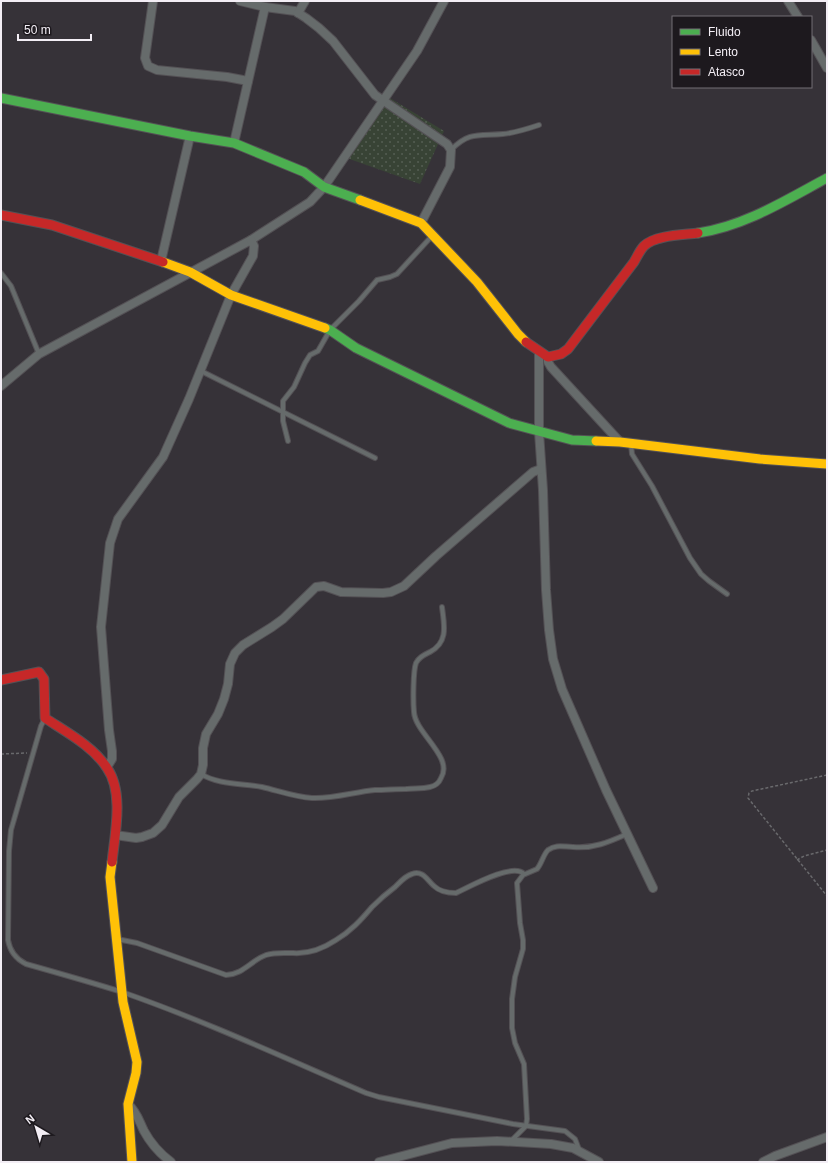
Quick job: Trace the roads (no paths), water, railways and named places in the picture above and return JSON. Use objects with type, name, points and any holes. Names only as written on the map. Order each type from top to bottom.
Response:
[{"type":"street","points":[[153,1],[144,58],[148,66],[157,70],[248,81]]},
{"type":"street","points":[[298,13],[305,1]]},
{"type":"street","points":[[1,386],[39,354],[251,240],[310,202],[324,187],[417,51],[444,1]]},
{"type":"street","points":[[788,1],[797,16]]},
{"type":"street","points":[[245,2],[265,7],[295,11],[319,28],[333,42],[370,90],[382,101],[442,139],[451,150],[452,156],[450,167],[420,223]]},
{"type":"street","points":[[234,143],[265,7]]},
{"type":"street","points":[[812,42],[827,68]]},
{"type":"street","points":[[1,98],[190,136],[234,143],[304,172],[324,187],[420,223],[477,282],[518,334],[528,344],[548,357],[561,354],[568,349],[634,262],[643,247],[649,242],[661,238],[711,231],[759,215],[827,178]]},
{"type":"street","points":[[161,261],[190,136]]},
{"type":"street","points":[[1,215],[52,225],[190,272],[231,295],[330,330],[356,348],[509,423],[572,440],[620,442],[760,459],[827,464]]},
{"type":"street","points":[[108,767],[112,759],[112,751],[101,627],[110,543],[118,519],[163,457],[201,371],[231,295],[253,256],[254,246],[251,240]]},
{"type":"street","points":[[540,352],[539,432],[543,490],[546,590],[553,659],[562,689],[606,790],[653,888]]},
{"type":"street","points":[[548,357],[548,362],[552,367],[620,442]]},
{"type":"street","points":[[115,834],[136,838],[147,835],[158,829],[179,797],[201,774],[203,765],[203,748],[206,734],[221,707],[226,692],[230,664],[239,648],[283,619],[316,587],[324,586],[341,592],[383,593],[391,592],[404,586],[436,556],[531,474],[536,470],[541,469]]},
{"type":"street","points":[[1,680],[39,672],[44,679],[45,718],[88,749],[108,767],[112,776],[115,790],[115,834],[110,877],[123,1002],[137,1062],[136,1073],[128,1104],[132,1162]]},
{"type":"street","points":[[128,1104],[136,1112],[143,1130],[158,1152],[171,1162]]},
{"type":"street","points":[[762,1162],[827,1137]]},
{"type":"street","points":[[379,1162],[452,1143],[511,1142],[551,1144],[573,1148],[599,1162]]},
{"type":"lane","points":[[451,150],[462,141],[476,135],[511,133],[539,124]]},
{"type":"lane","points":[[288,441],[283,412],[283,401],[294,387],[310,355],[318,351],[330,330],[359,301],[372,284],[377,280],[397,274],[433,235]]},
{"type":"lane","points":[[1,273],[11,286],[39,354]]},
{"type":"lane","points":[[201,371],[375,458]]},
{"type":"lane","points":[[631,444],[632,454],[652,486],[690,558],[701,574],[727,594]]},
{"type":"lane","points":[[201,774],[215,780],[262,787],[295,797],[314,798],[434,786],[443,776],[444,768],[435,748],[416,724],[414,712],[414,672],[417,662],[423,655],[434,649],[442,639],[444,633],[442,607]]},
{"type":"lane","points":[[45,718],[41,726],[12,821],[9,840],[8,935],[9,946],[17,959],[26,964],[122,992],[234,1035],[366,1093],[379,1097],[526,1126],[565,1131],[575,1139],[580,1147],[580,1152]]},
{"type":"lane","points":[[511,1142],[526,1126],[527,1119],[524,1064],[515,1043],[511,1020],[513,987],[521,958],[523,940],[520,923],[517,883],[524,874],[538,869],[546,853],[552,848],[559,846],[578,848],[595,846],[628,834]]},
{"type":"lane","points":[[117,939],[137,943],[226,975],[231,975],[241,972],[255,961],[268,955],[276,953],[302,953],[312,951],[336,941],[356,925],[373,906],[410,874],[421,874],[428,878],[430,882],[438,889],[456,893],[503,873],[521,871],[524,874]]}]
